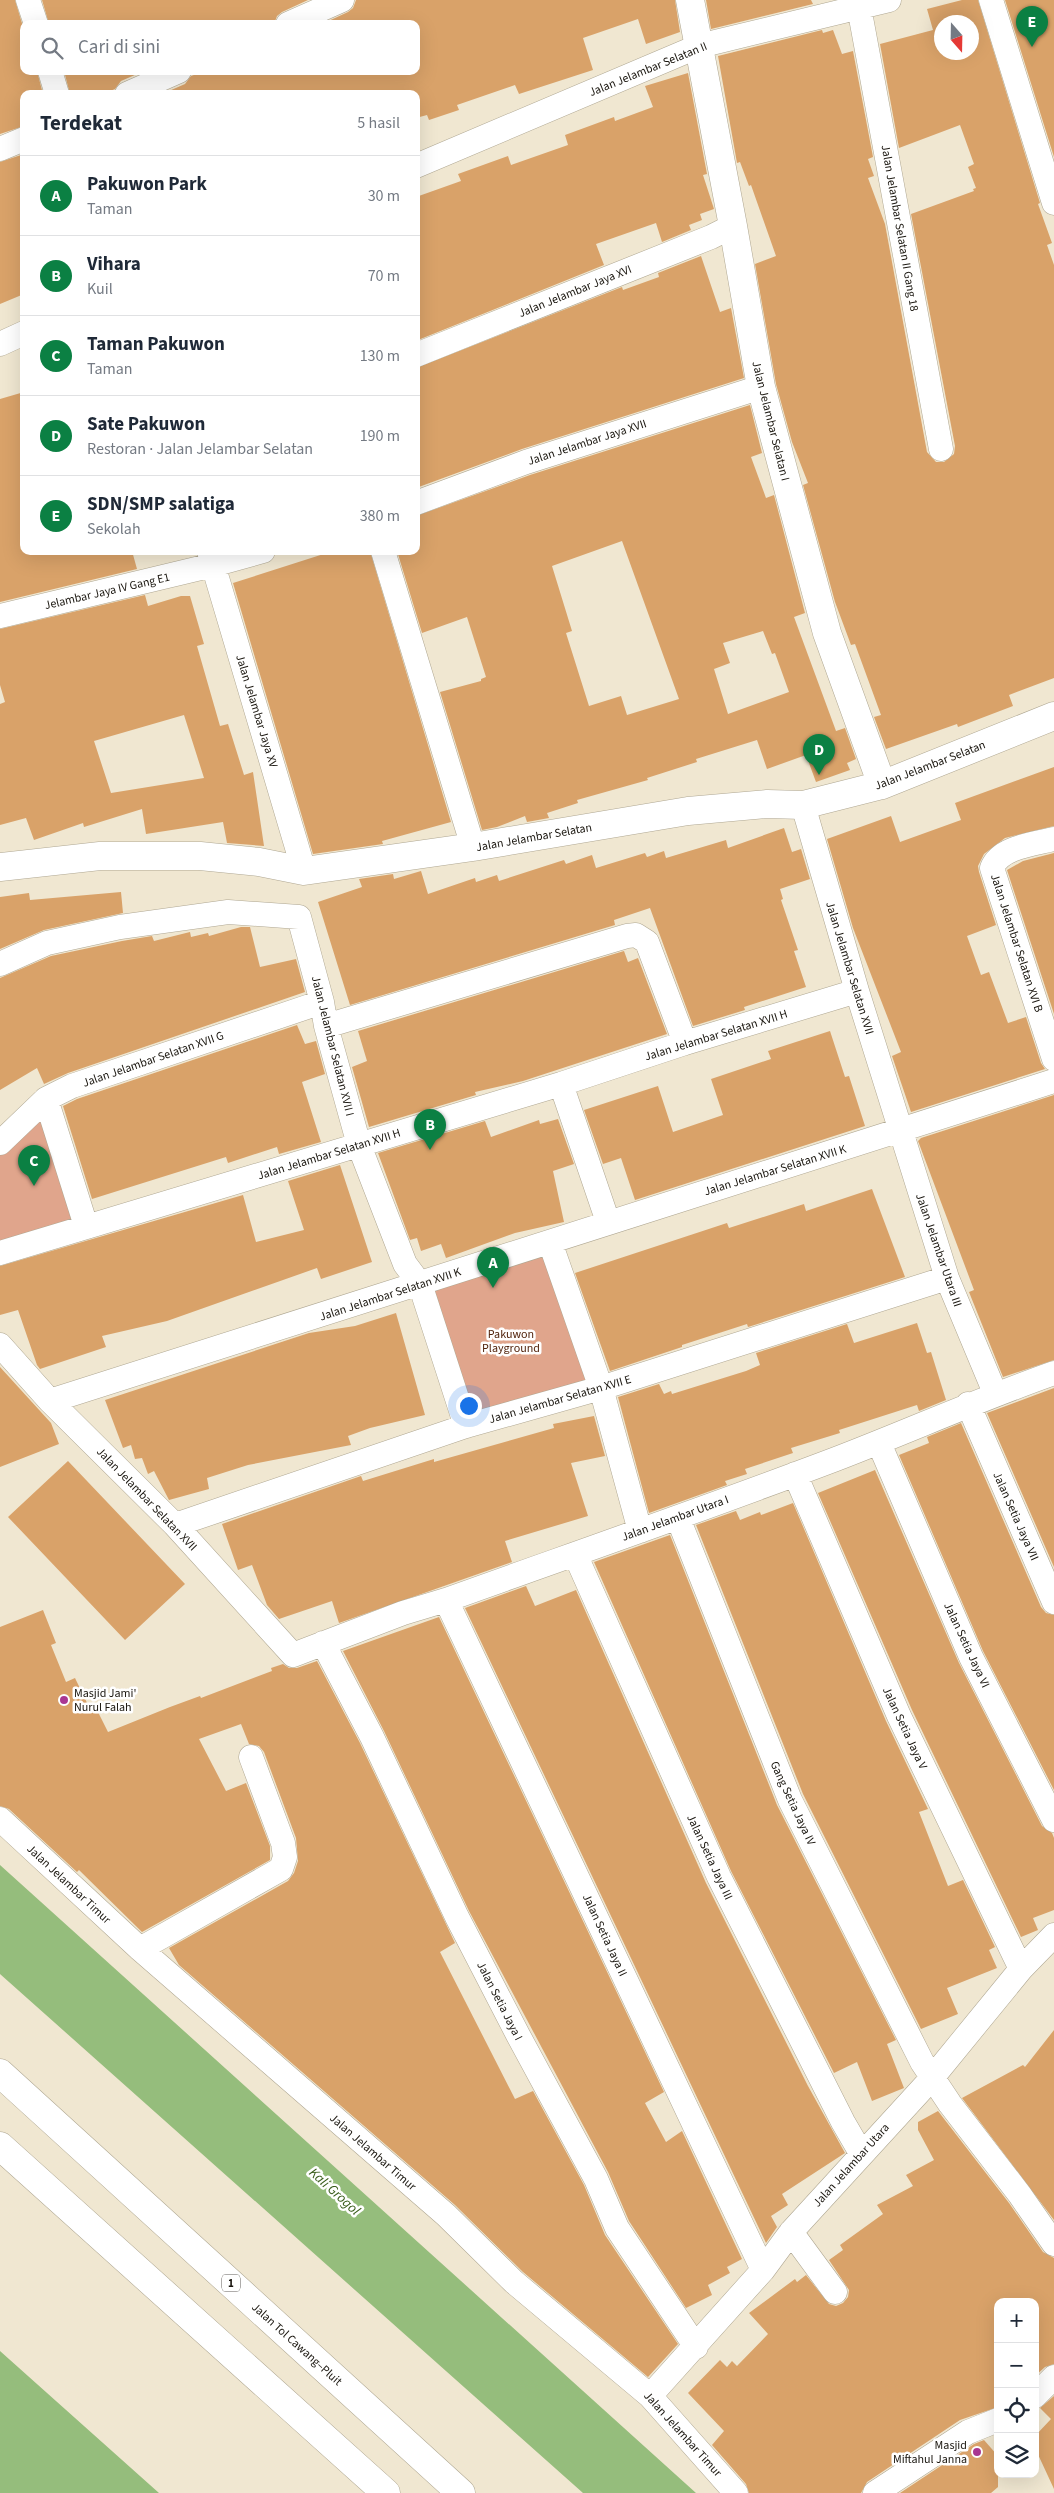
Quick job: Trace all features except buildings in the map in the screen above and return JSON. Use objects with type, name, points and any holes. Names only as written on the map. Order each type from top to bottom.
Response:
[{"type":"main road","name":"Jalan Jelambar Selatan I","points":[[690,0],[733,226],[761,388],[827,633],[882,785]]},
{"type":"main road","name":"Jalan Jelambar Selatan","points":[[0,867],[100,856],[191,856],[259,862],[304,871],[474,847],[688,811],[767,804],[803,805],[882,785],[1054,716]]},
{"type":"main road","name":"Jalan Tol Cawang–Pluit","points":[[0,2073],[461,2493]]},
{"type":"main road","points":[[0,2146],[386,2493]]},
{"type":"main road","points":[[349,2460],[378,2493]]},
{"type":"street","points":[[28,0],[35,20]]},
{"type":"street","points":[[297,20],[342,0]]},
{"type":"street","name":"Jalan Jelambar Selatan II","points":[[420,164],[699,46],[889,0]]},
{"type":"street","points":[[991,0],[1054,203]]},
{"type":"street","name":"Jalan Jelambar Selatan II Gang 18","points":[[859,8],[941,449]]},
{"type":"street","points":[[51,75],[56,90]]},
{"type":"street","points":[[136,90],[169,75]]},
{"type":"street","points":[[0,149],[20,141]]},
{"type":"street","name":"Jalan Jelambar Jaya XVI","points":[[420,353],[711,237],[733,226]]},
{"type":"street","points":[[0,344],[20,335]]},
{"type":"street","name":"Jalan Jelambar Jaya XVII","points":[[420,502],[526,462],[761,388]]},
{"type":"street","points":[[211,558],[233,555]]},
{"type":"street","points":[[384,555],[474,847]]},
{"type":"street","name":"Jelambar Jaya IV Gang E1","points":[[0,616],[211,558]]},
{"type":"street","name":"Jalan Jelambar Jaya XV","points":[[211,558],[304,871]]},
{"type":"street","name":"Jalan Jelambar Selatan XVII","points":[[803,805],[900,1132]]},
{"type":"street","name":"Jalan Jelambar Selatan XVI B","points":[[1054,839],[1003,854],[996,859],[992,868],[1054,1059]]},
{"type":"street","name":"Jalan Jelambar Selatan XVII I","points":[[0,964],[47,943],[120,927],[228,912],[298,917],[359,1145],[405,1264],[420,1284],[466,1426]]},
{"type":"street","points":[[326,1026],[627,936],[636,936],[647,942],[685,1043]]},
{"type":"street","name":"Jalan Jelambar Selatan XVII H","points":[[0,1253],[561,1084],[685,1043],[857,991]]},
{"type":"street","name":"Jalan Jelambar Selatan XVII G","points":[[0,1143],[46,1099],[72,1086],[322,1002]]},
{"type":"street","name":"Jalan Jelambar Selatan XVII K","points":[[50,1401],[420,1284],[608,1222],[900,1132],[1054,1081]]},
{"type":"street","points":[[561,1084],[608,1222]]},
{"type":"street","points":[[46,1099],[86,1226]]},
{"type":"street","name":"Jalan Jelambar Utara III","points":[[900,1132],[947,1278],[995,1394]]},
{"type":"street","points":[[550,1242],[601,1388],[640,1531]]},
{"type":"street","name":"Jalan Jelambar Selatan XVII E","points":[[174,1525],[466,1426],[601,1388],[947,1278]]},
{"type":"street","name":"Jalan Jelambar Selatan XVII","points":[[0,1345],[50,1401],[174,1525],[293,1655]]},
{"type":"street","name":"Jalan Jelambar Utara I","points":[[293,1655],[403,1613],[446,1600],[678,1518],[798,1479],[968,1404],[1054,1373]]},
{"type":"street","name":"Jalan Setia Jaya VII","points":[[968,1404],[1054,1602]]},
{"type":"street","name":"Jalan Setia Jaya VI","points":[[879,1442],[971,1658],[1054,1820]]},
{"type":"street","name":"Jalan Setia Jaya V","points":[[798,1479],[898,1716],[1021,1969]]},
{"type":"street","name":"Gang Setia Jaya IV","points":[[678,1518],[790,1800],[932,2078],[1020,2195],[1054,2244]]},
{"type":"street","name":"Jalan Setia Jaya III","points":[[575,1554],[718,1876],[844,2122],[862,2153]]},
{"type":"street","name":"Jalan Setia Jaya II","points":[[446,1600],[763,2270]]},
{"type":"street","name":"Jalan Setia Jaya I","points":[[323,1643],[372,1737],[457,1917],[596,2179],[617,2228],[696,2347]]},
{"type":"street","points":[[140,1949],[281,1869],[285,1857],[283,1843],[251,1757]]},
{"type":"street","name":"Jalan Jelambar Timur","points":[[0,1820],[140,1949],[446,2215],[514,2282],[650,2396],[736,2493]]},
{"type":"street","name":"Jalan Jelambar Utara","points":[[650,2396],[696,2347],[763,2270],[792,2232],[862,2153],[932,2078],[1021,1969],[1054,1936]]},
{"type":"street","points":[[792,2232],[836,2292]]},
{"type":"street","points":[[1039,2392],[1054,2377]]},
{"type":"street","points":[[875,2493],[968,2432],[994,2422]]},
{"type":"green space","points":[[44,1106],[79,1226],[0,1249],[0,1146]]},
{"type":"green space","name":"Pakuwon Playground","points":[[550,1242],[601,1388],[466,1426],[420,1284]]},
{"type":"water","name":"Kali Grogol","points":[[0,1865],[696,2493],[583,2493],[0,1974]]},
{"type":"water","points":[[0,2351],[159,2493],[0,2493]]},
{"type":"place","name":"SDN/SMP salatiga","points":[[1032,47]]},
{"type":"place","name":"Sate Pakuwon","points":[[819,775]]},
{"type":"place","name":"Vihara","points":[[430,1150]]},
{"type":"place","name":"Taman Pakuwon","points":[[34,1186]]},
{"type":"place","name":"Pakuwon Park","points":[[493,1288]]},
{"type":"place","name":"Masjid Jami' Nurul Falah","points":[[64,1700]]},
{"type":"place","name":"Masjid Miftahul Janna","points":[[977,2452]]}]
